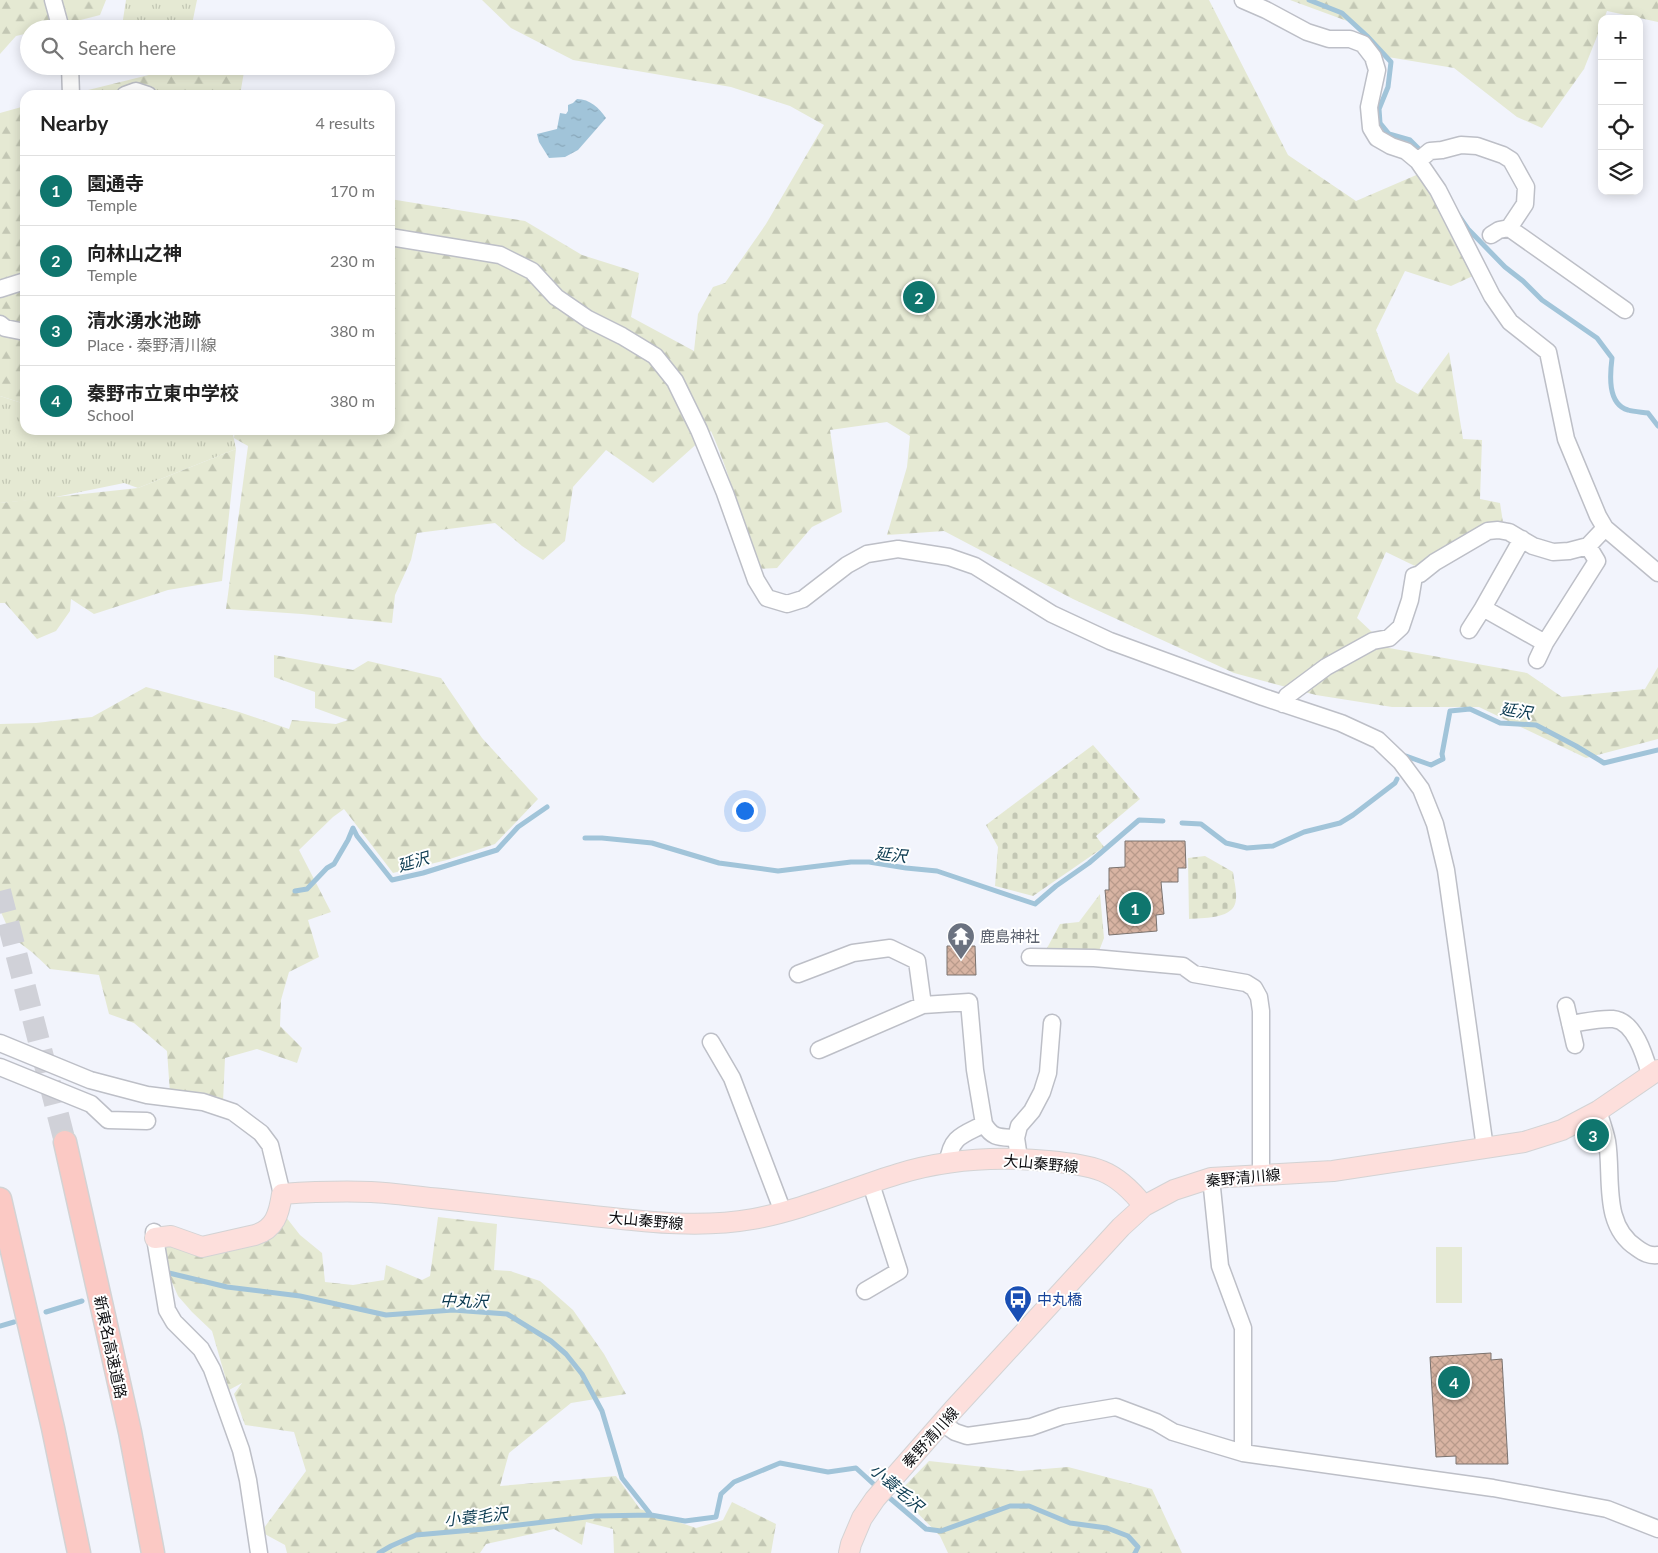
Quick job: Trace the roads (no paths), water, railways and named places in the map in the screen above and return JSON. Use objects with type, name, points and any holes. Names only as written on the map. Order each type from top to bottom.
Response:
[{"type":"highway","name":"新東名高速道路","points":[[65,1142],[130,1432],[153,1553]]},
{"type":"highway","points":[[0,1199],[79,1553]]},
{"type":"main road","name":"秦野清川線","points":[[849,1553],[862,1518],[899,1471],[1121,1227],[1144,1206],[1174,1190],[1211,1178],[1333,1171],[1524,1142],[1562,1130],[1598,1111],[1654,1072]]},
{"type":"main road","name":"大山秦野線","points":[[282,1194],[373,1192],[674,1224],[722,1223],[783,1212],[911,1170],[948,1162],[1019,1158],[1074,1164],[1105,1172],[1120,1180],[1132,1190],[1144,1206]]},
{"type":"main road","points":[[154,1235],[171,1236],[202,1247],[264,1232],[271,1227],[275,1220],[282,1194]]},
{"type":"street","points":[[53,0],[59,20]]},
{"type":"street","points":[[1243,0],[1307,32],[1330,39],[1350,39],[1363,44],[1373,57],[1377,70],[1369,107],[1371,128],[1377,138],[1391,146],[1423,157],[1461,145],[1477,146],[1503,155],[1511,160],[1526,187],[1525,204],[1509,228],[1499,230],[1491,235]]},
{"type":"street","points":[[70,75],[71,90]]},
{"type":"street","points":[[1423,157],[1492,296],[1510,322],[1548,352],[1566,439],[1605,528],[1658,573]]},
{"type":"street","points":[[1509,228],[1625,310]]},
{"type":"street","points":[[395,238],[500,255],[532,271],[556,297],[588,319],[622,336],[654,356],[675,381],[699,430],[725,493],[756,580],[767,598],[787,604],[803,599],[847,566],[867,554],[898,549],[949,556],[975,566],[1052,614],[1110,641],[1153,658],[1341,723],[1378,740],[1401,762],[1422,789],[1435,824],[1446,870],[1485,1148]]},
{"type":"street","points":[[0,289],[20,283]]},
{"type":"street","points":[[0,324],[5,328],[20,331]]},
{"type":"street","points":[[1284,704],[1286,696],[1326,667],[1373,641],[1389,638],[1401,627],[1410,600],[1414,576],[1488,531],[1508,532],[1533,546],[1553,552],[1569,551],[1588,546],[1605,528]]},
{"type":"street","points":[[1469,630],[1522,539]]},
{"type":"street","points":[[1537,660],[1545,643],[1597,562],[1588,546]]},
{"type":"street","points":[[1483,608],[1545,643]]},
{"type":"street","points":[[798,974],[853,953],[890,948],[917,960],[923,1006]]},
{"type":"street","points":[[1030,957],[1094,958],[1183,966],[1194,974],[1246,983],[1254,988],[1259,997],[1261,1011],[1261,1175]]},
{"type":"street","points":[[819,1050],[923,1006],[969,1002],[974,1070],[984,1124],[988,1132],[997,1137],[1016,1138]]},
{"type":"street","points":[[1566,1006],[1575,1045]]},
{"type":"street","points":[[1570,1024],[1614,1019],[1626,1024],[1643,1050],[1654,1072]]},
{"type":"street","points":[[1019,1158],[1016,1138],[1019,1126],[1032,1111],[1042,1092],[1048,1073],[1052,1023]]},
{"type":"street","points":[[711,1042],[732,1078],[783,1212]]},
{"type":"street","points":[[0,1043],[90,1080],[147,1095],[203,1102],[233,1112],[261,1132],[270,1145],[282,1194]]},
{"type":"street","points":[[0,1067],[91,1104],[108,1120],[147,1121]]},
{"type":"street","points":[[1598,1111],[1607,1140],[1611,1206],[1621,1233],[1628,1243],[1639,1250],[1651,1256],[1658,1255]]},
{"type":"street","points":[[948,1162],[950,1149],[957,1139],[984,1124]]},
{"type":"street","points":[[1211,1178],[1220,1266],[1243,1328],[1243,1453]]},
{"type":"street","points":[[865,1291],[899,1271],[871,1184]]},
{"type":"street","points":[[154,1235],[167,1310],[174,1322],[201,1350],[212,1369],[241,1450],[248,1480],[259,1553]]},
{"type":"street","points":[[942,1423],[955,1432],[967,1436],[1031,1427],[1062,1416],[1116,1407],[1156,1422],[1173,1432],[1243,1453],[1493,1488],[1597,1507],[1607,1509],[1658,1529]]},
{"type":"water","points":[[577,99],[582,99],[594,105],[606,118],[578,150],[565,157],[549,158],[539,142],[537,134],[557,129],[560,113],[566,114],[568,105]]},
{"type":"waterway","points":[[1309,0],[1342,13],[1391,62],[1388,87],[1379,109],[1380,123],[1389,134],[1410,140],[1423,153]]},
{"type":"waterway","points":[[1459,216],[1468,229],[1505,267],[1523,281],[1542,300],[1597,338],[1612,358],[1611,388],[1616,402],[1628,410],[1648,413],[1658,426]]},
{"type":"waterway","name":"延沢","points":[[1406,756],[1431,765],[1443,759],[1442,754],[1450,711],[1470,709],[1500,723],[1536,725],[1604,763],[1658,750]]},
{"type":"waterway","name":"延沢","points":[[1182,823],[1201,824],[1226,843],[1247,848],[1273,846],[1304,832],[1340,823],[1395,783],[1397,779]]},
{"type":"waterway","name":"延沢","points":[[295,891],[307,889],[327,868],[334,864],[353,828],[357,836],[392,880],[423,873],[497,850],[518,827],[547,807]]},
{"type":"waterway","name":"延沢","points":[[585,838],[652,843],[719,863],[778,871],[851,862],[869,862],[937,871],[1035,904],[1056,886],[1089,863],[1139,820],[1163,821]]},
{"type":"waterway","name":"中丸沢","points":[[169,1273],[227,1287],[300,1296],[386,1315],[453,1310],[507,1314],[551,1341],[566,1354],[582,1374],[602,1411],[622,1478],[651,1515]]},
{"type":"waterway","name":"中丸沢","points":[[46,1312],[82,1301]]},
{"type":"waterway","name":"中丸沢","points":[[0,1326],[14,1322]]},
{"type":"waterway","name":"小蓑毛沢","points":[[379,1553],[416,1535],[595,1516],[651,1515],[685,1521],[716,1517],[721,1494],[734,1482],[780,1463],[828,1472],[856,1468],[879,1489]]},
{"type":"waterway","name":"小蓑毛沢","points":[[885,1494],[926,1529],[941,1531],[1010,1506],[1029,1506],[1070,1523],[1107,1528],[1128,1536],[1138,1547],[1135,1553]]},
{"type":"tunnel","points":[[0,891],[65,1142]]},
{"type":"place","name":"向林山之神","points":[[919,297]]},
{"type":"place","name":"園通寺","points":[[1135,908]]},
{"type":"place","name":"鹿島神社","points":[[961,960]]},
{"type":"place","name":"清水湧水池跡","points":[[1593,1135]]},
{"type":"place","name":"中丸橋","points":[[1018,1323]]},
{"type":"place","name":"秦野市立東中学校","points":[[1454,1382]]}]
